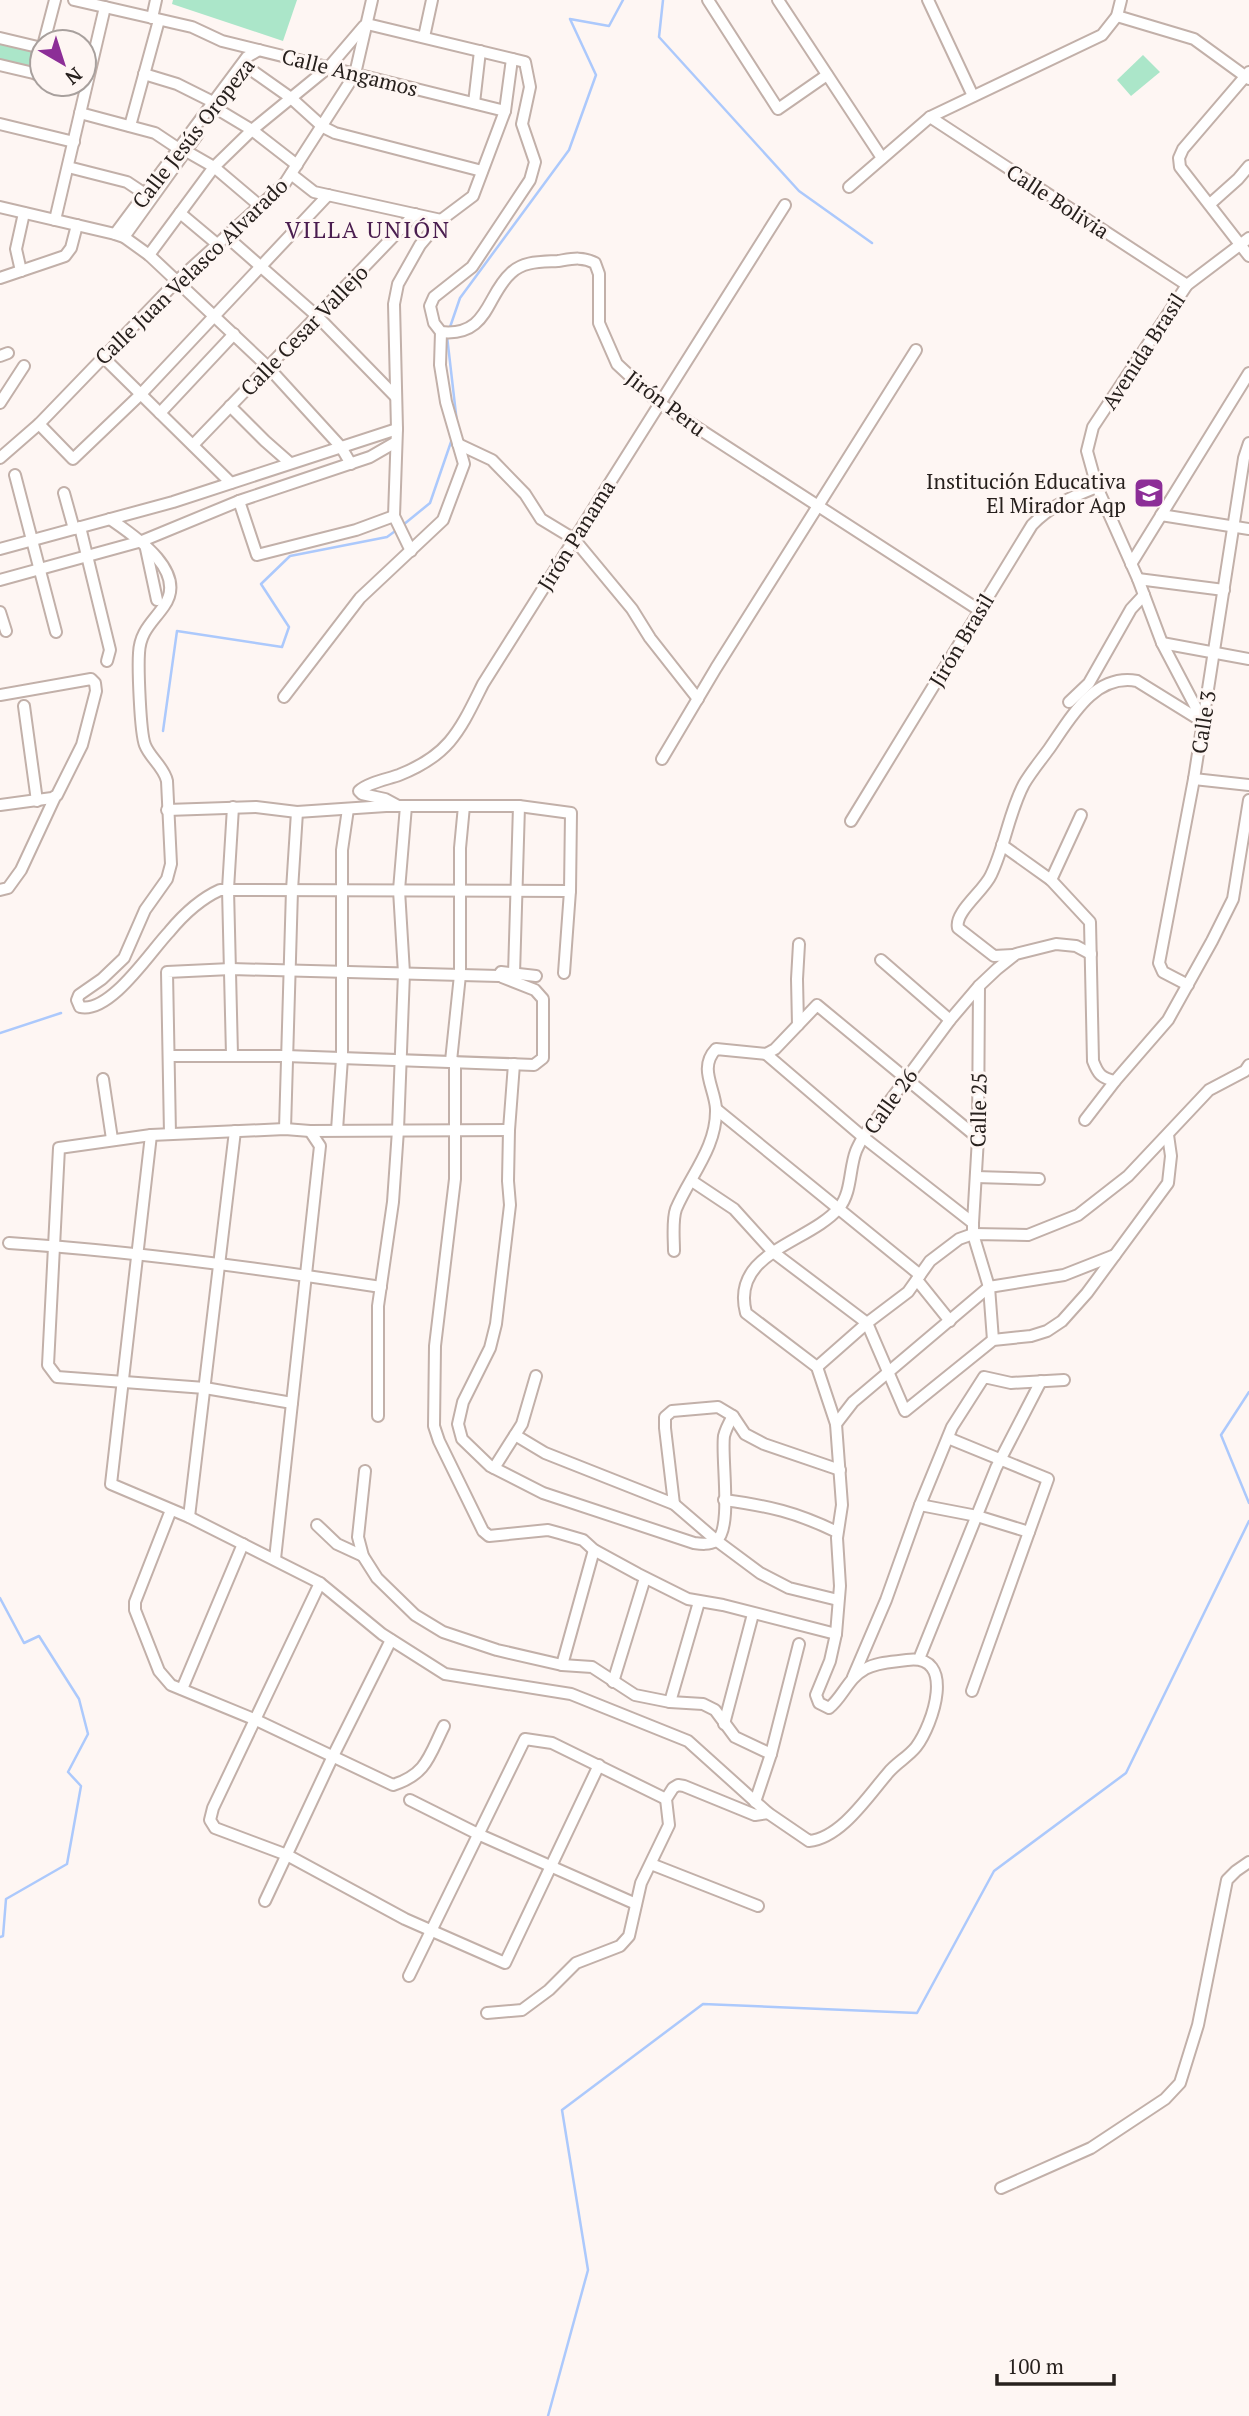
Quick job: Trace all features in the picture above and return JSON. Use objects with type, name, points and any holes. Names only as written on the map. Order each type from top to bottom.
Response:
[{"type":"street","points":[[48,28],[55,0]]},
{"type":"street","name":"Calle Angamos","points":[[74,0],[192,27],[222,41],[505,111]]},
{"type":"street","points":[[130,126],[156,19],[156,0]]},
{"type":"street","name":"Calle Juan Velasco Alvarado","points":[[0,458],[39,424],[177,281],[285,183],[355,74],[372,0]]},
{"type":"street","points":[[424,37],[432,0]]},
{"type":"street","points":[[708,0],[778,108],[827,75]]},
{"type":"street","points":[[778,0],[882,158]]},
{"type":"street","points":[[928,0],[973,96]]},
{"type":"street","points":[[849,187],[930,117],[1102,35],[1117,16],[1121,0]]},
{"type":"street","points":[[98,32],[105,7]]},
{"type":"street","points":[[1117,16],[1194,39],[1248,76],[1183,149],[1179,158],[1180,167],[1245,241],[1249,256]]},
{"type":"street","points":[[149,255],[214,167],[253,130],[329,67],[367,24],[525,62],[530,87],[522,124],[534,162],[530,180],[472,267],[434,297],[430,306],[434,323],[441,332],[442,377],[446,402],[464,464],[443,520],[360,598],[284,697]]},
{"type":"street","points":[[0,38],[28,45]]},
{"type":"street","points":[[222,41],[323,127],[348,138],[482,171]]},
{"type":"street","name":"Calle Jesús Oropeza","points":[[119,236],[259,50]]},
{"type":"street","points":[[474,103],[480,51]]},
{"type":"street","points":[[411,551],[398,523],[394,304],[398,284],[420,246],[441,219],[473,197],[505,111],[512,59]]},
{"type":"street","points":[[0,65],[28,71]]},
{"type":"street","points":[[144,74],[177,84],[253,130],[314,192],[441,219]]},
{"type":"street","points":[[55,220],[82,98]]},
{"type":"street","points":[[80,113],[155,133],[214,167],[260,206]]},
{"type":"street","name":"Calle Bolivia","points":[[930,117],[1187,285]]},
{"type":"street","points":[[0,124],[74,142]]},
{"type":"street","name":"Calle Jesús Oropeza","points":[[119,236],[145,194],[182,150]]},
{"type":"street","points":[[1210,204],[1249,166]]},
{"type":"street","points":[[68,167],[127,182],[145,194]]},
{"type":"street","points":[[39,424],[74,459],[141,394],[328,195]]},
{"type":"street","name":"Jirón Panama","points":[[402,806],[359,791],[364,786],[411,770],[439,754],[453,738],[483,684],[785,205]]},
{"type":"street","points":[[0,207],[119,236],[149,255],[268,367],[341,447],[351,464]]},
{"type":"street","points":[[21,271],[16,249],[24,213]]},
{"type":"street","points":[[180,213],[259,267],[317,316],[396,397]]},
{"type":"street","name":"Calle Cesar Vallejo","points":[[192,445],[415,214]]},
{"type":"street","points":[[0,278],[65,256],[71,248],[77,225]]},
{"type":"street","name":"Avenida Brasil","points":[[1097,486],[1087,451],[1093,427],[1187,285],[1245,241]]},
{"type":"street","name":"Jirón Peru","points":[[441,332],[455,334],[473,324],[487,311],[502,283],[512,272],[526,264],[585,258],[595,263],[599,274],[599,323],[617,365],[659,403],[979,610]]},
{"type":"street","points":[[160,413],[234,334]]},
{"type":"street","points":[[662,759],[916,350]]},
{"type":"street","points":[[103,357],[231,483]]},
{"type":"street","points":[[0,403],[24,366]]},
{"type":"street","points":[[1131,564],[1249,373]]},
{"type":"street","points":[[230,406],[290,463]]},
{"type":"street","points":[[0,549],[173,502],[397,429]]},
{"type":"street","points":[[0,580],[143,542],[239,501],[370,457],[396,442]]},
{"type":"street","name":"Calle 3","points":[[1188,985],[1163,972],[1159,966],[1194,779],[1244,458],[1249,443]]},
{"type":"street","points":[[458,444],[492,460],[525,494],[541,519],[574,540],[632,609],[650,638],[698,699]]},
{"type":"street","points":[[15,475],[56,632]]},
{"type":"street","points":[[1097,486],[1138,579],[1162,643],[1203,721]]},
{"type":"street","name":"Jirón Brasil","points":[[851,821],[1032,525],[1062,501],[1097,486]]},
{"type":"street","points":[[64,493],[87,556],[110,650],[107,661]]},
{"type":"street","points":[[239,501],[257,555],[356,530],[398,523]]},
{"type":"street","points":[[1161,515],[1249,529]]},
{"type":"street","points":[[110,519],[157,555],[169,581],[170,590],[165,606],[145,630],[139,654],[143,736],[145,746],[165,774],[171,864],[167,879],[145,910],[124,958],[102,979],[79,995],[78,1004],[88,1008],[104,1003],[187,913],[220,890],[570,891]]},
{"type":"street","points":[[143,542],[157,600]]},
{"type":"street","points":[[1138,579],[1224,590]]},
{"type":"street","points":[[1069,702],[1089,683],[1131,609],[1144,595]]},
{"type":"street","points":[[0,612],[6,631]]},
{"type":"street","points":[[1162,643],[1249,659]]},
{"type":"street","points":[[0,695],[91,679],[96,691],[82,745],[21,870],[8,888],[0,890]]},
{"type":"street","points":[[1016,954],[994,956],[958,928],[957,922],[959,915],[979,895],[991,876],[1024,784],[1074,712],[1087,698],[1115,680],[1137,681],[1203,721]]},
{"type":"street","points":[[1089,683],[1100,689]]},
{"type":"street","points":[[24,706],[37,801]]},
{"type":"street","points":[[1194,779],[1249,785]]},
{"type":"street","points":[[0,805],[55,797]]},
{"type":"street","points":[[1085,1120],[1115,1080],[1168,1020],[1233,899],[1249,800]]},
{"type":"street","points":[[167,810],[256,807],[297,812],[402,806],[519,806],[571,813],[570,891],[564,973]]},
{"type":"street","points":[[378,1416],[378,1306],[393,1202],[398,1130],[404,973],[399,890],[402,806]]},
{"type":"street","points":[[464,806],[460,975],[453,1061],[455,1180],[435,1346],[435,1426],[439,1441],[482,1531],[489,1536],[548,1530],[583,1540],[594,1550],[688,1599],[723,1605],[836,1634]]},
{"type":"street","points":[[514,974],[519,806]]},
{"type":"street","points":[[232,1055],[228,890],[233,807]]},
{"type":"street","points":[[337,1130],[342,1058],[342,850],[348,809]]},
{"type":"street","points":[[285,1129],[297,812]]},
{"type":"street","points":[[1051,880],[1081,815]]},
{"type":"street","points":[[1002,845],[1051,880],[1090,922],[1093,1061],[1098,1074],[1105,1079],[1115,1080]]},
{"type":"street","points":[[798,1025],[799,944]]},
{"type":"street","name":"Calle 26","points":[[839,1208],[847,1193],[856,1151],[863,1137],[950,1020],[979,986],[1016,954],[1056,944],[1076,946],[1091,954]]},
{"type":"street","points":[[881,960],[950,1020]]},
{"type":"street","points":[[170,1056],[286,1056],[534,1065],[543,1058],[543,999],[535,990],[499,975],[231,970],[167,972],[170,1134]]},
{"type":"street","points":[[499,975],[501,972],[536,976]]},
{"type":"street","name":"Calle 25","points":[[973,1229],[978,1138],[979,986]]},
{"type":"street","points":[[674,1251],[675,1211],[712,1136],[716,1109],[706,1074],[711,1054],[716,1049],[766,1054],[775,1049],[817,1005],[978,1138]]},
{"type":"street","points":[[766,1054],[973,1229],[1028,1235],[1078,1215],[1128,1176],[1209,1090],[1245,1071],[1249,1065]]},
{"type":"street","points":[[514,1064],[509,1130],[510,1205],[496,1324],[490,1348],[463,1402],[458,1424],[462,1439],[495,1468],[542,1493],[694,1543],[706,1544],[716,1541],[724,1530],[724,1439],[726,1427],[733,1416]]},
{"type":"street","points":[[103,1079],[112,1139]]},
{"type":"street","points":[[716,1109],[839,1208],[918,1277],[950,1321]]},
{"type":"street","points":[[292,1403],[205,1388],[57,1377],[47,1365],[59,1148],[152,1135],[285,1129],[509,1130]]},
{"type":"street","points":[[275,1559],[320,1146],[310,1130]]},
{"type":"street","points":[[189,1517],[235,1131]]},
{"type":"street","points":[[152,1135],[111,1484],[189,1517],[320,1583],[391,1640],[445,1674],[571,1694],[688,1741],[768,1813],[808,1842],[819,1840],[866,1802],[889,1772],[915,1748],[927,1728],[935,1702],[937,1678],[931,1665],[919,1659],[874,1665],[852,1679]]},
{"type":"street","points":[[692,1181],[734,1209],[773,1252],[867,1323],[905,1411],[993,1340],[1039,1334],[1062,1321],[1087,1293],[1168,1183],[1171,1156],[1168,1135]]},
{"type":"street","points":[[976,1177],[1039,1179]]},
{"type":"street","points":[[839,1208],[773,1252],[751,1271],[747,1281],[746,1312],[817,1367],[836,1424],[842,1505],[837,1532],[836,1634],[830,1661],[816,1695],[819,1703],[829,1708],[839,1700],[852,1679],[886,1600],[952,1427],[984,1377],[1011,1383],[1064,1380]]},
{"type":"street","points":[[817,1367],[867,1323],[908,1292],[930,1261],[973,1229]]},
{"type":"street","points":[[973,1229],[989,1287],[993,1340]]},
{"type":"street","points":[[9,1243],[306,1275],[381,1287]]},
{"type":"street","points":[[836,1424],[853,1402],[989,1287],[1064,1275],[1116,1255]]},
{"type":"street","points":[[495,1468],[522,1424],[536,1376]]},
{"type":"street","points":[[919,1659],[1001,1460],[1041,1381]]},
{"type":"street","points":[[674,1504],[665,1417],[671,1411],[718,1407],[733,1416],[745,1434],[764,1444],[840,1470]]},
{"type":"street","points":[[515,1435],[545,1453],[674,1504],[716,1541],[760,1573],[789,1588],[838,1600]]},
{"type":"street","points":[[948,1438],[1048,1479],[972,1691]]},
{"type":"street","points":[[365,1471],[358,1537],[363,1556],[377,1578],[415,1615],[443,1632],[498,1650],[562,1665],[592,1667],[635,1695],[670,1702],[703,1704],[715,1710],[735,1737],[771,1754]]},
{"type":"street","points":[[724,1500],[760,1505],[803,1516],[837,1532]]},
{"type":"street","points":[[920,1505],[977,1516],[1029,1532]]},
{"type":"street","points":[[172,1510],[135,1602],[135,1610],[165,1680],[393,1785],[410,1779],[424,1767],[444,1726]]},
{"type":"street","points":[[317,1525],[337,1544],[363,1556]]},
{"type":"street","points":[[182,1689],[243,1544]]},
{"type":"street","points":[[562,1665],[594,1550]]},
{"type":"street","points":[[613,1682],[645,1578]]},
{"type":"street","points":[[320,1583],[213,1808],[211,1820],[215,1828],[287,1855],[405,1919],[505,1963],[599,1765]]},
{"type":"street","points":[[670,1702],[699,1602]]},
{"type":"street","points":[[724,1724],[753,1614]]},
{"type":"street","points":[[265,1901],[391,1640]]},
{"type":"street","points":[[755,1802],[771,1754],[799,1644]]},
{"type":"street","points":[[410,1976],[525,1739],[552,1743],[666,1799]]},
{"type":"street","points":[[487,2013],[522,2010],[549,1990],[576,1963],[620,1946],[629,1936],[641,1883],[669,1825],[666,1799],[673,1788],[684,1786],[755,1815],[768,1813]]},
{"type":"street","points":[[410,1800],[480,1835],[636,1904]]},
{"type":"street","points":[[1001,2188],[1091,2148],[1165,2099],[1180,2083],[1198,2025],[1227,1880],[1249,1862]]},
{"type":"street","points":[[651,1864],[758,1906]]},
{"type":"green space","points":[[173,0],[297,0],[283,41],[172,4]]},
{"type":"green space","points":[[0,43],[28,49],[28,68],[0,60]]},
{"type":"green space","points":[[1143,55],[1160,72],[1131,96],[1117,80]]},
{"type":"waterway","points":[[449,330],[460,298],[569,150],[596,75],[570,19],[609,26],[623,0]]},
{"type":"waterway","points":[[663,0],[659,37],[799,191],[872,243]]},
{"type":"waterway","points":[[447,336],[457,423]]},
{"type":"waterway","points":[[403,525],[430,503],[452,439]]},
{"type":"waterway","points":[[163,731],[177,631],[282,647],[289,627],[261,584],[290,556],[387,537],[398,529]]},
{"type":"waterway","points":[[0,1033],[61,1013]]},
{"type":"waterway","points":[[1249,1392],[1221,1435],[1249,1503]]},
{"type":"waterway","points":[[548,2416],[588,2270],[562,2110],[703,2004],[917,2013],[994,1871],[1126,1773],[1249,1521]]},
{"type":"waterway","points":[[0,1598],[24,1643],[39,1636],[79,1699],[88,1734],[68,1772],[81,1786],[67,1864],[6,1899],[3,1936],[0,1937]]},
{"type":"place","name":"Institución Educativa El Mirador Aqp","points":[[1149,493]]},
{"type":"district","name":"VILLA UNIÓN","points":[[368,229]]}]
